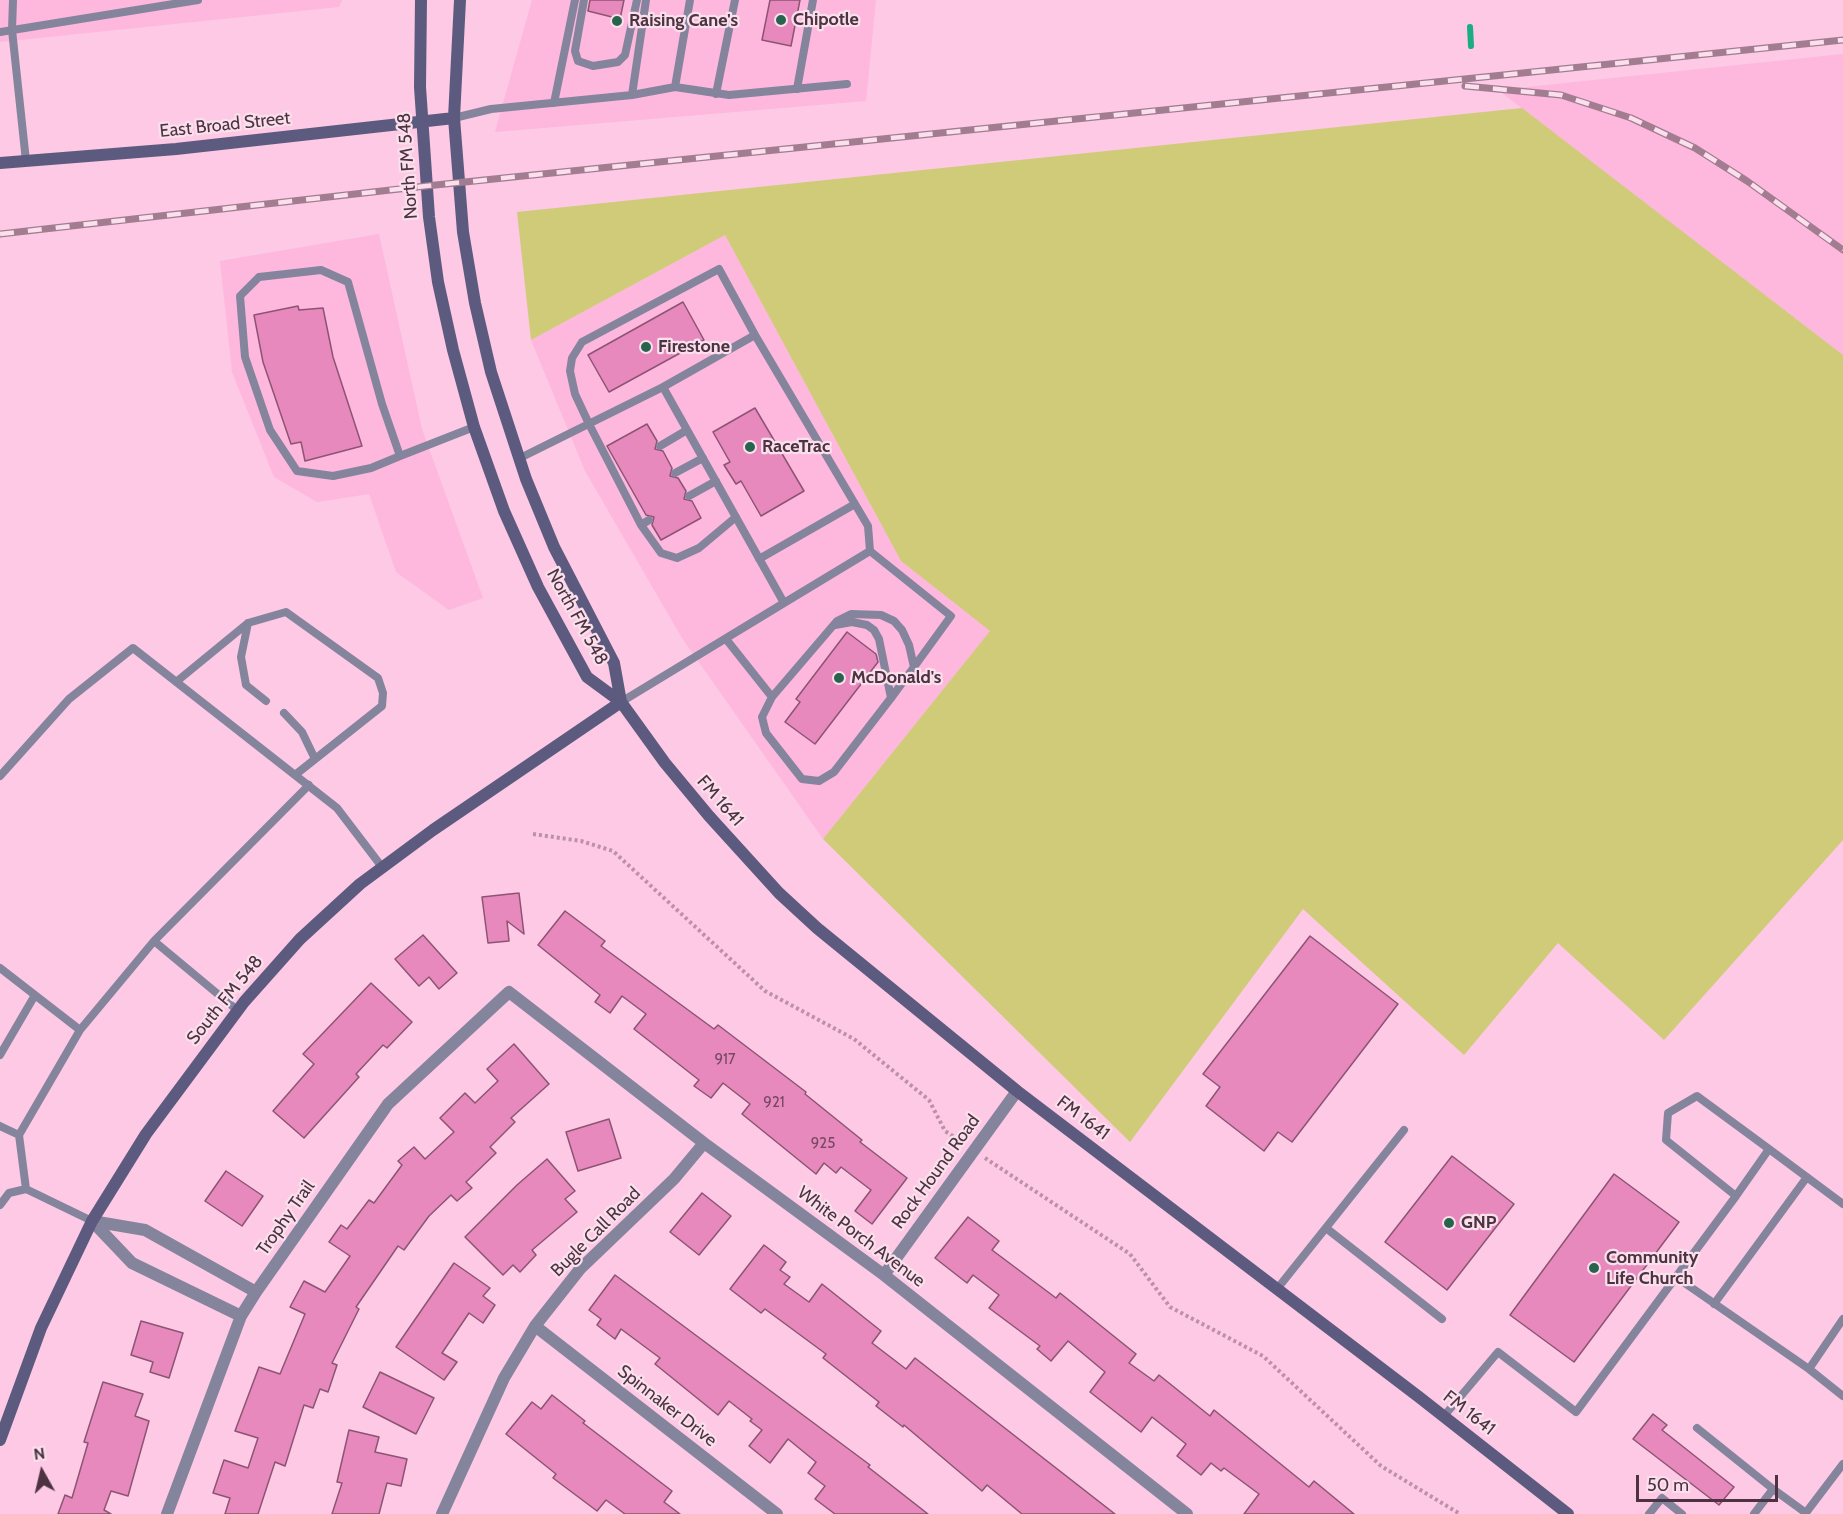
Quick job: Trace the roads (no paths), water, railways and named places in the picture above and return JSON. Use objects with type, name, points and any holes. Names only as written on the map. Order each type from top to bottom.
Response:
[{"type":"main road","name":"North FM 548","points":[[420,0],[422,123],[429,217],[438,282],[453,350],[474,427],[504,511],[538,587],[587,677],[621,702]]},
{"type":"main road","name":"North FM 548","points":[[460,0],[454,118],[457,184],[469,273],[491,372],[518,459],[554,547],[614,663],[621,702]]},
{"type":"main road","name":"East Broad Street","points":[[0,163],[176,149],[454,118]]},
{"type":"main road","name":"South FM 548","points":[[0,1440],[41,1328],[92,1221],[146,1134],[237,1010],[300,939],[332,908],[382,867],[621,702]]},
{"type":"main road","name":"FM 1641","points":[[621,702],[681,783],[779,893],[869,972],[1017,1091],[1444,1416],[1568,1514]]},
{"type":"street","name":"White Porch Avenue","points":[[509,992],[705,1143],[884,1275],[1187,1514]]},
{"type":"street","name":"Trophy Trail","points":[[166,1514],[241,1316],[256,1292],[388,1104],[509,992]]},
{"type":"street","name":"Rock Hound Road","points":[[884,1275],[1017,1091]]},
{"type":"street","name":"Bugle Call Road","points":[[442,1514],[504,1378],[535,1326],[580,1269],[675,1179],[705,1143]]},
{"type":"street","points":[[92,1221],[145,1230],[256,1292]]},
{"type":"street","points":[[92,1221],[132,1263],[241,1316]]},
{"type":"street","name":"Spinnaker Drive","points":[[535,1326],[777,1514]]},
{"type":"lane","points":[[13,0],[12,30],[26,161]]},
{"type":"lane","points":[[0,32],[169,2],[198,0]]},
{"type":"lane","points":[[554,103],[575,0]]},
{"type":"lane","points":[[584,0],[575,51],[578,61],[593,66],[618,63],[625,56],[637,0]]},
{"type":"lane","points":[[632,95],[646,0]]},
{"type":"lane","points":[[675,87],[690,0]]},
{"type":"lane","points":[[716,94],[735,0]]},
{"type":"lane","points":[[797,89],[813,0]]},
{"type":"lane","points":[[454,118],[492,109],[632,95],[675,87],[729,95],[847,84]]},
{"type":"lane","points":[[736,517],[699,548],[677,558],[662,553],[641,525],[617,470],[589,424],[575,394],[570,371],[575,349],[582,342],[719,269],[755,335],[868,526],[870,551],[951,616],[914,667],[891,698],[834,772],[819,782],[802,779],[766,733],[762,717],[772,697],[833,626],[851,614],[881,615],[894,621],[902,630],[909,645],[914,667]]},
{"type":"lane","points":[[400,456],[382,404],[348,282],[321,270],[259,277],[240,296],[245,357],[270,430],[297,471],[333,476],[371,468],[474,427]]},
{"type":"lane","points":[[518,459],[663,387],[755,335]]},
{"type":"lane","points":[[663,387],[784,603]]},
{"type":"lane","points":[[660,446],[687,430]]},
{"type":"lane","points":[[675,473],[703,458]]},
{"type":"lane","points":[[689,496],[716,481]]},
{"type":"lane","points":[[759,559],[855,504]]},
{"type":"lane","points":[[641,525],[649,520]]},
{"type":"lane","points":[[621,702],[870,551]]},
{"type":"lane","points":[[176,682],[248,622],[286,612],[378,678],[383,693],[382,706],[295,775]]},
{"type":"lane","points":[[248,622],[241,657],[246,685],[266,701]]},
{"type":"lane","points":[[833,626],[852,622],[867,625],[874,630],[879,639],[891,698]]},
{"type":"lane","points":[[726,639],[772,697]]},
{"type":"lane","points":[[0,776],[69,699],[133,648],[337,808],[382,867]]},
{"type":"lane","points":[[284,713],[302,732],[315,759]]},
{"type":"lane","points":[[26,1189],[19,1135],[80,1030],[154,941],[309,785]]},
{"type":"lane","points":[[154,941],[237,1010]]},
{"type":"lane","points":[[0,968],[80,1030]]},
{"type":"lane","points":[[0,1054],[35,995]]},
{"type":"lane","points":[[1736,1196],[1666,1140],[1668,1113],[1696,1096],[1843,1204]]},
{"type":"lane","points":[[0,1126],[19,1135]]},
{"type":"lane","points":[[1277,1288],[1404,1130]]},
{"type":"lane","points":[[1444,1416],[1497,1352],[1576,1412],[1769,1149]]},
{"type":"lane","points":[[1714,1304],[1807,1177]]},
{"type":"lane","points":[[0,1205],[9,1194],[26,1189],[92,1221]]},
{"type":"lane","points":[[1326,1228],[1442,1319]]},
{"type":"lane","points":[[1676,1278],[1809,1369],[1843,1396]]},
{"type":"lane","points":[[1809,1369],[1843,1319]]},
{"type":"lane","points":[[1697,1428],[1806,1514],[1843,1464]]},
{"type":"lane","points":[[1754,1514],[1773,1489]]},
{"type":"lane","points":[[1649,1514],[1662,1498],[1682,1514]]},
{"type":"waterway","points":[[1470,27],[1471,46]]},
{"type":"railway","points":[[0,234],[426,186],[1843,40]]},
{"type":"railway","points":[[1465,86],[1561,95],[1631,118],[1695,148],[1747,181],[1843,250]]},
{"type":"place","name":"Chipotle","points":[[781,20]]},
{"type":"place","name":"Raising Cane's","points":[[617,21]]},
{"type":"place","name":"Firestone","points":[[646,347]]},
{"type":"place","name":"RaceTrac","points":[[750,447]]},
{"type":"place","name":"McDonald's","points":[[839,678]]},
{"type":"place","name":"GNP","points":[[1449,1223]]},
{"type":"place","name":"Community Life Church","points":[[1594,1268]]}]
